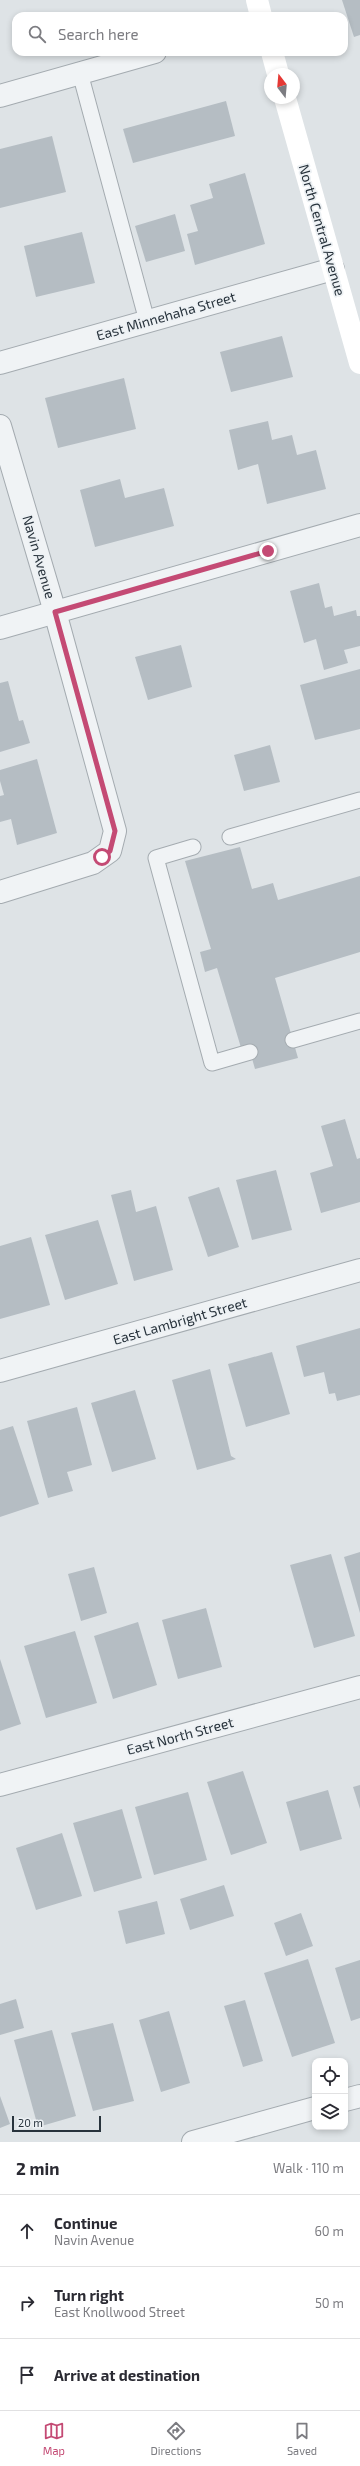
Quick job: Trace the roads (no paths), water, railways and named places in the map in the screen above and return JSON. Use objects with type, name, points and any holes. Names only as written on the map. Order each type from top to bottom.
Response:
[{"type":"street","points":[[257,0],[261,12]]},
{"type":"street","points":[[0,96],[141,56]]},
{"type":"street","points":[[273,56],[276,68]]},
{"type":"street","name":"North Central Avenue","points":[[286,104],[360,363]]},
{"type":"street","name":"East Minnehaha Street","points":[[0,363],[333,269]]},
{"type":"street","name":"Navin Avenue","points":[[0,426],[55,612],[115,831],[110,851],[93,863],[0,892]]},
{"type":"street","points":[[0,628],[360,525]]},
{"type":"street","name":"East Lambright Street","points":[[0,1371],[360,1270]]},
{"type":"street","name":"East North Street","points":[[0,1785],[360,1687]]},
{"type":"street","points":[[348,2099],[360,2096]]},
{"type":"street","points":[[194,2142],[312,2109]]},
{"type":"lane","points":[[80,73],[147,321]]},
{"type":"lane","points":[[230,837],[360,800]]},
{"type":"lane","points":[[193,847],[156,858],[212,1063],[250,1052]]},
{"type":"lane","points":[[293,1040],[360,1021]]}]
